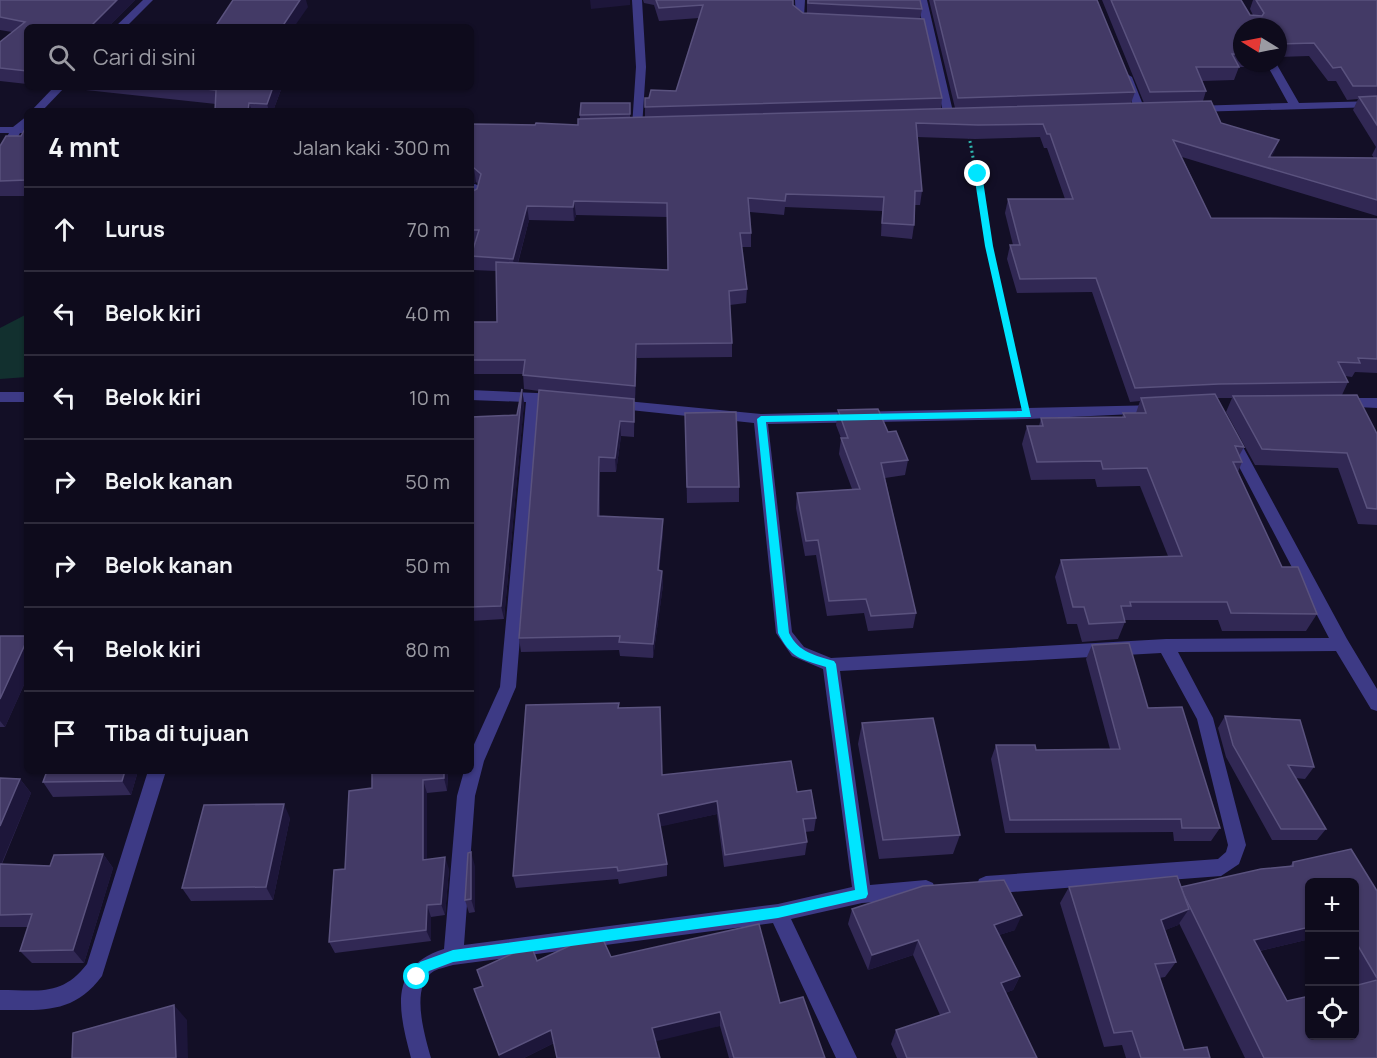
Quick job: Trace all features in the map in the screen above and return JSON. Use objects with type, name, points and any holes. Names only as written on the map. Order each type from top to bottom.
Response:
[{"type":"street","points":[[123,24],[148,0]]},
{"type":"street","points":[[637,0],[641,67],[637,127]]},
{"type":"street","points":[[800,0],[800,20],[817,22]]},
{"type":"street","points":[[922,0],[922,27],[949,116]]},
{"type":"street","points":[[1123,66],[1146,110],[1128,111]]},
{"type":"street","points":[[1276,72],[1295,106]]},
{"type":"street","points":[[39,108],[57,90]]},
{"type":"street","points":[[1188,109],[1377,104]]},
{"type":"street","points":[[0,130],[22,130]]},
{"type":"street","points":[[0,159],[22,130]]},
{"type":"street","points":[[474,395],[579,401]]},
{"type":"street","points":[[0,397],[24,397]]},
{"type":"street","points":[[474,765],[508,687],[533,397]]},
{"type":"street","points":[[1330,403],[1377,402]]},
{"type":"street","points":[[602,403],[761,419],[1028,414],[1167,407]]},
{"type":"street","points":[[761,419],[784,633],[791,647],[801,656],[831,664],[1166,646],[1341,644]]},
{"type":"street","points":[[1224,426],[1341,644],[1377,704]]},
{"type":"street","points":[[970,886],[1221,867],[1232,860],[1237,845],[1205,718],[1166,646]]},
{"type":"street","points":[[831,664],[862,894]]},
{"type":"street","points":[[0,1000],[58,998],[79,990],[88,981],[95,969],[156,774]]},
{"type":"street","points":[[453,956],[466,796],[470,774]]},
{"type":"street","points":[[421,1058],[411,1019],[411,997],[417,977],[425,966],[453,956],[778,913],[862,894],[946,888]]},
{"type":"street","points":[[778,913],[846,1058]]},
{"type":"path","points":[[949,116],[963,125],[968,135],[978,174],[989,246],[1028,414]]},
{"type":"green space","points":[[24,316],[24,377],[0,379],[0,328]]},
{"type":"building","points":[[0,0],[117,0],[93,24],[24,24],[24,71],[0,68],[0,42],[25,22],[0,17]]},
{"type":"building","points":[[233,0],[300,0],[284,24],[217,24]]},
{"type":"building","points":[[656,0],[793,0],[793,5],[803,13],[924,19],[942,98],[645,107],[645,98],[649,98],[651,90],[676,91],[703,5],[659,8]]},
{"type":"building","points":[[808,0],[920,0],[922,9],[808,3]]},
{"type":"building","points":[[934,0],[1097,0],[1135,92],[958,98]]},
{"type":"building","points":[[1111,0],[1241,0],[1250,15],[1262,16],[1264,13],[1256,0],[1377,0],[1377,86],[1353,86],[1341,67],[1333,68],[1314,43],[1287,44],[1287,18],[1233,18],[1233,67],[1196,67],[1206,91],[1150,92]]},
{"type":"building","points":[[216,90],[272,90],[267,104],[249,103],[248,108],[215,108]]},
{"type":"building","points":[[1377,96],[1377,125],[1359,97]]},
{"type":"building","points":[[1211,101],[1221,123],[1279,140],[1269,157],[1377,158],[1377,200],[1173,140],[1211,218],[1377,219],[1377,359],[1358,358],[1360,363],[1338,362],[1348,382],[1135,388],[1096,278],[1020,279],[1010,245],[1020,245],[1008,199],[1073,199],[1050,134],[1047,134],[1043,124],[916,123],[922,191],[915,191],[914,225],[882,223],[884,197],[786,194],[785,201],[748,198],[751,233],[740,233],[747,289],[729,291],[732,343],[636,344],[635,386],[523,375],[525,360],[474,360],[474,322],[497,322],[496,262],[668,270],[667,203],[574,201],[573,207],[527,206],[513,259],[474,256],[474,246],[479,230],[474,230],[474,190],[477,189],[481,174],[474,168],[474,124],[578,125],[578,119]]},
{"type":"building","points":[[581,103],[630,103],[630,114],[580,115]]},
{"type":"building","points":[[24,130],[24,180],[0,181],[0,146],[6,136],[21,136]]},
{"type":"building","points":[[522,389],[501,606],[474,607],[474,417],[517,415]]},
{"type":"building","points":[[539,390],[634,399],[634,422],[620,421],[615,458],[599,457],[598,516],[663,519],[658,570],[662,571],[653,644],[619,642],[620,636],[519,638]]},
{"type":"building","points":[[1215,394],[1244,447],[1235,446],[1242,462],[1233,462],[1282,567],[1298,567],[1317,614],[1231,613],[1227,602],[1130,602],[1131,606],[1121,606],[1125,622],[1089,624],[1084,607],[1073,607],[1061,560],[1182,556],[1147,468],[1103,469],[1101,461],[1037,462],[1027,426],[1043,426],[1041,418],[1125,417],[1123,413],[1146,413],[1141,398]]},
{"type":"building","points":[[1357,395],[1377,434],[1377,509],[1367,508],[1347,453],[1262,449],[1233,396]]},
{"type":"building","points":[[878,409],[888,432],[896,431],[908,460],[881,463],[916,613],[871,616],[866,599],[829,601],[818,540],[806,541],[797,493],[860,489],[841,438],[848,438],[838,410]]},
{"type":"building","points":[[736,412],[739,487],[687,487],[685,413]]},
{"type":"building","points":[[0,636],[24,636],[24,647],[0,699]]},
{"type":"building","points":[[1129,643],[1148,708],[1182,707],[1220,828],[1182,828],[1181,819],[1010,820],[996,745],[1035,745],[1036,750],[1120,749],[1092,645]]},
{"type":"building","points":[[619,703],[618,708],[660,707],[662,775],[791,761],[797,792],[811,790],[816,818],[803,819],[807,842],[725,855],[717,801],[658,814],[667,864],[618,871],[617,867],[513,876],[526,705]]},
{"type":"building","points":[[1225,716],[1300,720],[1314,767],[1288,765],[1326,829],[1281,829],[1233,745]]},
{"type":"building","points":[[933,718],[960,835],[883,840],[862,723]]},
{"type":"building","points":[[46,774],[124,774],[122,781],[43,782]]},
{"type":"building","points":[[372,774],[444,774],[444,778],[423,780],[423,860],[445,857],[441,904],[427,905],[426,930],[329,942],[334,870],[345,869],[349,791],[372,788]]},
{"type":"building","points":[[0,778],[20,779],[0,826]]},
{"type":"building","points":[[284,804],[266,887],[182,888],[204,805]]},
{"type":"building","points":[[1351,849],[1377,891],[1377,978],[1359,947],[1359,878],[1305,878],[1305,928],[1254,940],[1287,1001],[1305,997],[1305,1040],[1359,1040],[1359,985],[1377,980],[1377,1058],[1264,1058],[1181,887],[1261,869],[1293,866],[1293,862]]},
{"type":"building","points":[[471,852],[471,899],[465,900],[468,853]]},
{"type":"building","points":[[103,854],[73,950],[20,951],[32,914],[0,915],[0,864],[50,866],[54,855]]},
{"type":"building","points":[[1177,876],[1189,909],[1161,920],[1176,962],[1155,964],[1184,1050],[1207,1047],[1210,1058],[1141,1058],[1132,1031],[1114,1033],[1069,887]]},
{"type":"building","points":[[1004,880],[1022,915],[994,925],[1020,976],[1001,983],[1037,1058],[907,1058],[896,1030],[950,1012],[918,940],[872,955],[852,909],[923,886]]},
{"type":"building","points":[[759,924],[780,1003],[803,997],[825,1058],[734,1058],[720,1012],[652,1028],[660,1058],[557,1058],[551,1030],[499,1055],[474,989],[483,986],[477,970],[531,945],[537,961],[600,933],[611,957]]},
{"type":"building","points":[[174,1005],[176,1058],[72,1058],[73,1033]]},
{"type":"route","points":[[417,977],[425,966],[453,956],[778,913],[862,894],[831,664],[801,656],[791,647],[784,633],[761,419],[1028,414],[989,246],[978,174]]}]
